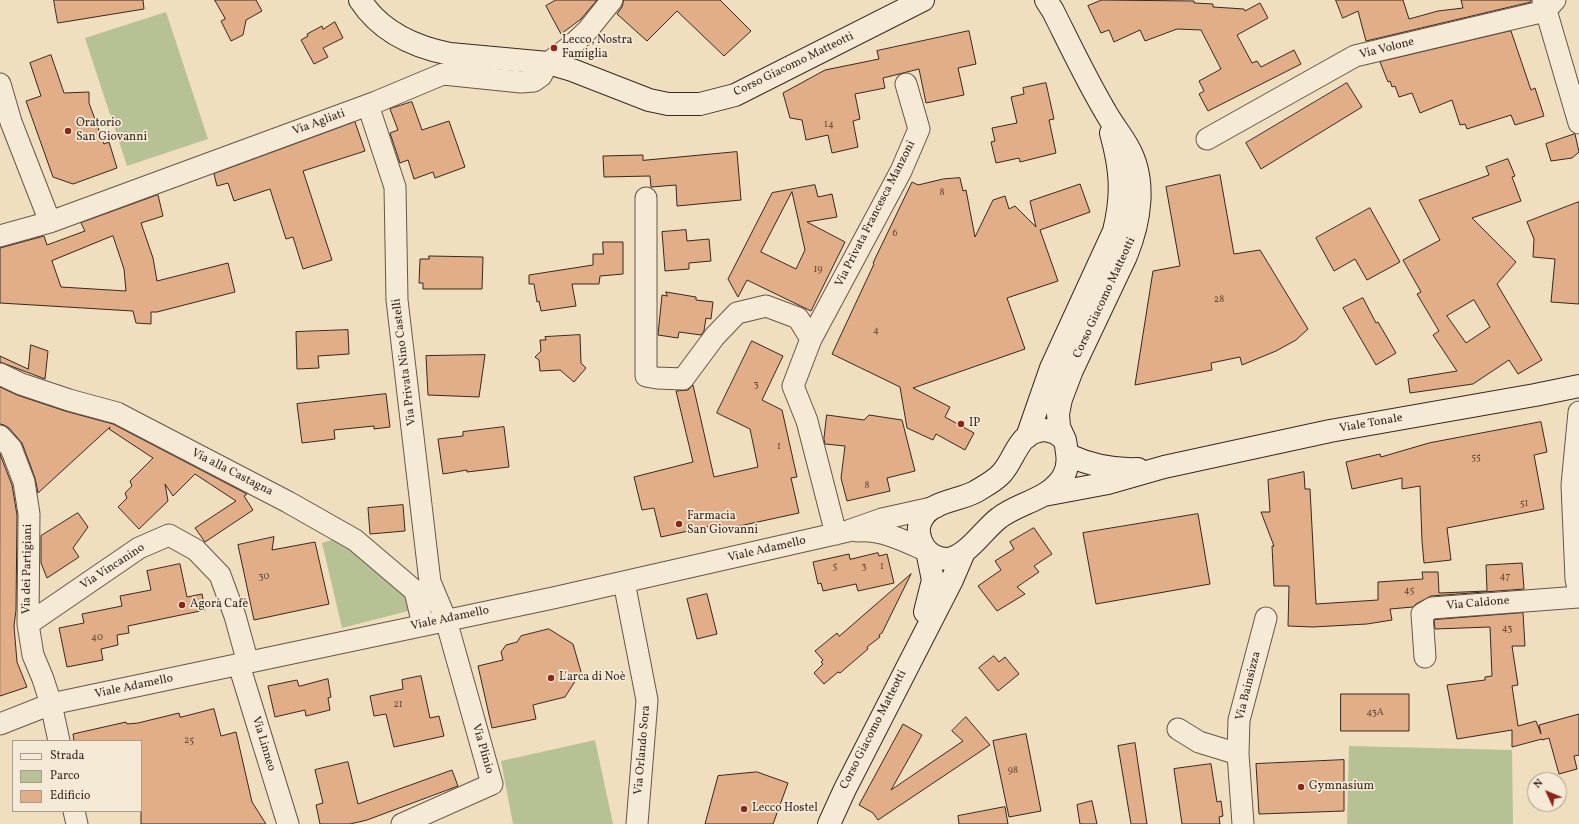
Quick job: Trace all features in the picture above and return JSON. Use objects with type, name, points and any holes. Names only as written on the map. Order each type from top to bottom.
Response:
[{"type":"main road","name":"Corso Giacomo Matteotti","points":[[360,0],[372,16],[396,34],[421,47],[450,54],[548,63],[572,70],[649,100],[668,104],[700,104],[735,95],[923,0]]},
{"type":"main road","name":"Corso Giacomo Matteotti","points":[[1046,0],[1054,11],[1105,113],[1129,148],[1135,163],[1139,181],[1138,217],[1134,236],[1072,370],[1061,399],[1058,414],[1058,427],[1066,448]]},
{"type":"main road","name":"Corso Giacomo Matteotti","points":[[921,637],[923,616],[933,580],[927,551],[921,542],[918,533],[920,523],[925,514],[936,507],[945,502],[967,495],[996,480],[1007,467],[1021,442],[1027,436],[1051,368],[1114,231],[1119,208],[1120,182],[1117,156],[1105,113]]},
{"type":"main road","name":"Viale Tonale","points":[[1044,495],[1108,484],[1164,467],[1330,431],[1579,386]]},
{"type":"main road","name":"Viale Tonale","points":[[1027,436],[1045,430],[1056,433],[1066,448],[1097,466],[1135,469],[1164,467]]},
{"type":"main road","points":[[927,551],[937,557],[947,559],[964,552],[1000,517],[1010,510],[1044,495],[1055,487],[1063,476],[1068,464],[1066,448]]},
{"type":"main road","name":"Corso Giacomo Matteotti","points":[[829,824],[844,789],[921,637],[952,580],[964,552]]},
{"type":"street","name":"Via Agliati","points":[[0,236],[50,222],[368,105],[443,74],[521,82],[534,81],[541,76],[548,63],[571,46],[587,31],[612,0]]},
{"type":"street","points":[[1548,4],[1579,123]]},
{"type":"street","name":"Via Volone","points":[[1207,139],[1355,56],[1548,4]]},
{"type":"street","points":[[0,84],[11,122],[50,222]]},
{"type":"street","name":"Via Privata Francesca Manzoni","points":[[842,532],[807,421],[793,386],[811,339],[901,172],[919,129],[906,84]]},
{"type":"street","name":"Via Privata Nino Castelli","points":[[368,105],[395,187],[397,300],[430,582],[446,620]]},
{"type":"street","points":[[646,198],[646,376],[683,379],[714,336],[737,313],[766,306],[798,318],[811,339]]},
{"type":"street","name":"Via alla Castagna","points":[[0,374],[21,384],[69,400],[117,413],[288,502],[355,540],[415,591],[423,625]]},
{"type":"street","name":"Via Caldone","points":[[1425,657],[1422,614],[1432,608],[1578,587],[1575,485],[1579,412]]},
{"type":"street","name":"Via dei Partigiani","points":[[0,436],[11,448],[24,482],[29,514],[28,624],[33,655],[51,704],[59,740]]},
{"type":"street","name":"Viale Adamello","points":[[0,724],[51,704],[624,582],[842,532],[882,519],[936,507]]},
{"type":"street","name":"Viale Adamello","points":[[842,532],[874,532],[889,535],[927,551]]},
{"type":"street","name":"Via Vincanino","points":[[28,624],[139,548],[169,535],[196,550],[220,575],[235,616],[243,664]]},
{"type":"street","name":"Via Orlando Sora","points":[[624,582],[648,700],[637,824]]},
{"type":"street","name":"Via Bainsizza","points":[[1243,824],[1238,754],[1239,720],[1266,618]]},
{"type":"street","name":"Via Plinio","points":[[402,824],[492,784],[446,620]]},
{"type":"street","name":"Via Linneo","points":[[243,664],[288,824]]},
{"type":"street","points":[[1178,729],[1199,742],[1238,754]]},
{"type":"street","points":[[74,812],[77,824]]},
{"type":"green space","points":[[166,12],[208,139],[127,166],[85,38]]},
{"type":"green space","points":[[335,539],[352,546],[412,595],[416,609],[342,628],[322,543]]},
{"type":"green space","points":[[595,740],[613,824],[513,824],[501,761]]},
{"type":"green space","points":[[1349,746],[1512,750],[1513,824],[1347,824]]},
{"type":"building","points":[[54,0],[143,0],[144,9],[58,23]]},
{"type":"building","points":[[215,0],[256,0],[262,11],[246,20],[243,35],[231,41],[221,21],[225,19]]},
{"type":"building","points":[[556,0],[597,0],[581,19],[561,34],[546,6]]},
{"type":"building","points":[[624,0],[720,0],[751,31],[724,56],[677,11],[647,41],[617,14],[622,7]]},
{"type":"building","points":[[1102,0],[1194,1],[1194,3],[1213,4],[1213,7],[1244,9],[1245,11],[1260,3],[1268,18],[1237,35],[1252,63],[1257,61],[1261,67],[1294,50],[1301,64],[1208,111],[1199,94],[1204,91],[1199,81],[1221,69],[1201,30],[1177,29],[1145,41],[1140,30],[1114,42],[1109,30],[1101,33],[1088,6]]},
{"type":"building","points":[[1336,0],[1403,0],[1409,19],[1438,11],[1463,8],[1461,0],[1531,0],[1531,2],[1366,41],[1358,11],[1343,18]]},
{"type":"building","points":[[335,22],[343,38],[323,48],[328,57],[314,64],[301,40],[308,36],[307,34],[322,26],[323,29]]},
{"type":"building","points":[[969,31],[976,64],[958,68],[964,95],[926,103],[919,69],[883,78],[885,88],[855,94],[860,119],[853,121],[858,147],[832,153],[828,135],[806,140],[802,120],[790,118],[783,93],[825,70],[879,59],[877,51]]},
{"type":"building","points":[[1511,31],[1531,90],[1535,88],[1544,116],[1515,125],[1511,115],[1467,129],[1465,124],[1460,125],[1452,100],[1420,113],[1412,93],[1399,97],[1395,86],[1392,87],[1390,81],[1388,82],[1380,62]]},
{"type":"building","name":"Oratorio San Giovanni","points":[[51,55],[64,93],[89,92],[89,103],[104,144],[109,142],[117,168],[73,184],[53,177],[26,101],[41,96],[30,63]]},
{"type":"building","points":[[1046,83],[1054,119],[1049,120],[1056,153],[1020,162],[1019,158],[996,163],[991,142],[995,141],[992,128],[1017,123],[1011,97],[1024,94],[1023,88]]},
{"type":"building","points":[[1347,83],[1362,107],[1261,169],[1246,143]]},
{"type":"building","points":[[412,102],[422,130],[449,121],[465,167],[435,178],[433,172],[414,179],[408,160],[400,163],[390,133],[398,130],[390,109]]},
{"type":"building","points":[[355,122],[365,151],[303,171],[332,260],[303,269],[293,237],[286,239],[270,189],[234,201],[228,183],[217,186],[214,174]]},
{"type":"building","points":[[1575,134],[1579,152],[1572,158],[1551,161],[1546,144]]},
{"type":"building","points":[[737,152],[741,200],[677,206],[676,185],[651,187],[650,176],[604,177],[603,156],[643,155],[643,160]]},
{"type":"building","points":[[1508,159],[1515,176],[1512,177],[1521,201],[1472,218],[1516,262],[1497,284],[1542,360],[1518,374],[1509,360],[1473,384],[1410,393],[1408,379],[1457,371],[1433,335],[1439,331],[1417,294],[1421,292],[1403,260],[1440,240],[1419,200],[1489,175],[1486,167]],"holes":[[[1474,300],[1490,327],[1466,343],[1447,316]]]},
{"type":"building","points":[[1220,175],[1234,254],[1260,250],[1308,329],[1296,340],[1276,351],[1242,365],[1240,357],[1211,363],[1212,370],[1135,385],[1153,271],[1180,266],[1166,187]]},
{"type":"building","points":[[960,178],[963,191],[966,190],[975,237],[993,200],[1005,196],[1009,209],[1015,206],[1036,227],[1030,201],[1080,184],[1090,212],[1040,230],[1058,281],[1007,298],[1025,349],[913,388],[950,407],[945,417],[974,433],[965,450],[936,434],[933,440],[907,428],[900,387],[832,354],[874,264],[873,263],[912,182],[918,185],[943,179]]},
{"type":"building","points":[[815,185],[818,197],[832,194],[837,217],[807,222],[845,242],[811,311],[747,280],[738,297],[728,279],[772,193]],"holes":[[[792,192],[805,250],[796,269],[761,252]]]},
{"type":"building","points":[[158,195],[163,216],[141,223],[153,258],[157,281],[228,263],[235,292],[157,312],[151,312],[151,324],[136,323],[133,311],[0,303],[0,248],[44,236],[47,245],[85,231],[81,223]],"holes":[[[113,236],[124,269],[126,291],[61,287],[52,261]]]},
{"type":"building","points":[[1579,202],[1579,304],[1551,302],[1555,259],[1533,257],[1534,239],[1527,222]]},
{"type":"building","points":[[1370,208],[1400,262],[1367,280],[1355,259],[1334,271],[1316,238]]},
{"type":"building","points":[[686,230],[687,241],[709,239],[711,261],[689,263],[689,269],[665,271],[662,232]]},
{"type":"building","points":[[603,242],[623,242],[623,274],[600,276],[599,284],[572,284],[576,306],[541,311],[539,301],[537,302],[534,284],[529,284],[529,275],[593,265],[593,254],[603,254]]},
{"type":"building","points":[[429,256],[483,257],[482,289],[423,289],[423,283],[419,283],[420,259],[429,259]]},
{"type":"building","points":[[666,292],[696,297],[696,300],[713,302],[711,319],[706,318],[704,331],[701,335],[679,332],[678,338],[658,335],[662,295],[667,296]]},
{"type":"building","points":[[1363,298],[1376,323],[1378,322],[1396,353],[1376,365],[1343,308]]},
{"type":"building","points":[[348,330],[349,354],[318,356],[319,368],[297,369],[296,332]]},
{"type":"building","points":[[580,335],[581,363],[586,368],[574,382],[560,370],[540,371],[539,360],[535,357],[541,351],[540,340],[546,340],[545,337]]},
{"type":"building","points":[[752,341],[783,356],[762,400],[782,410],[797,477],[791,478],[799,513],[721,530],[720,524],[661,537],[654,508],[642,510],[634,477],[693,462],[676,391],[688,390],[693,385],[714,477],[758,467],[750,429],[717,413]]},
{"type":"building","points":[[31,345],[48,351],[45,379],[0,362],[0,356],[28,369]]},
{"type":"building","points":[[485,355],[479,397],[428,395],[426,356]]},
{"type":"building","points":[[0,387],[17,395],[65,411],[113,424],[247,494],[244,496],[253,510],[205,542],[195,528],[236,501],[195,474],[173,496],[165,484],[168,501],[139,529],[118,507],[127,498],[125,493],[132,486],[130,481],[153,458],[109,429],[110,427],[38,493],[35,478],[22,443],[9,428],[0,424]]},
{"type":"building","points":[[386,394],[390,427],[374,429],[374,426],[334,430],[335,439],[302,443],[297,404]]},
{"type":"building","points":[[827,415],[864,420],[869,415],[902,420],[915,471],[887,478],[890,491],[847,501],[841,478],[845,446],[825,444],[824,439]]},
{"type":"building","points":[[1541,422],[1547,452],[1534,455],[1544,509],[1447,528],[1451,560],[1424,563],[1420,486],[1402,489],[1402,478],[1352,489],[1346,462],[1380,454],[1381,457],[1429,443]]},
{"type":"building","points":[[504,427],[509,467],[467,472],[467,470],[443,474],[438,439],[463,436],[463,432]]},
{"type":"building","points":[[0,454],[12,485],[17,515],[16,610],[14,626],[17,662],[27,687],[0,696]]},
{"type":"building","points":[[1304,472],[1305,489],[1310,489],[1316,604],[1378,600],[1378,582],[1423,579],[1422,572],[1438,572],[1439,593],[1487,591],[1486,565],[1522,563],[1524,589],[1431,596],[1413,607],[1390,609],[1392,620],[1367,624],[1313,627],[1288,626],[1289,586],[1274,586],[1272,546],[1274,546],[1261,512],[1270,512],[1268,480]]},
{"type":"building","points":[[403,505],[405,531],[370,534],[368,508]]},
{"type":"building","points":[[78,513],[88,527],[73,548],[79,557],[47,578],[41,563],[41,536]]},
{"type":"building","points":[[1198,514],[1210,584],[1096,604],[1083,533]]},
{"type":"building","points":[[1034,528],[1052,554],[1034,566],[1039,572],[1017,587],[1025,594],[997,611],[978,586],[1001,570],[995,561],[1014,549],[1010,542]]},
{"type":"building","points":[[274,537],[272,550],[315,542],[329,604],[254,620],[238,545]]},
{"type":"building","points":[[878,553],[879,556],[887,554],[894,583],[858,591],[856,584],[823,591],[821,583],[818,584],[813,562],[849,554],[850,559]]},
{"type":"building","points":[[180,564],[187,597],[202,594],[205,610],[128,626],[129,633],[117,635],[118,645],[101,649],[103,660],[67,667],[59,628],[84,623],[82,614],[122,606],[120,596],[151,590],[147,571]]},
{"type":"building","points":[[911,574],[882,633],[879,635],[880,637],[867,647],[868,649],[840,673],[838,672],[824,684],[814,673],[823,664],[821,662],[823,660],[815,651],[837,633],[839,636]]},
{"type":"building","points":[[707,594],[717,634],[697,639],[687,599]]},
{"type":"building","points":[[1523,613],[1525,646],[1512,646],[1518,685],[1512,686],[1518,726],[1536,721],[1541,734],[1539,725],[1579,714],[1579,755],[1574,756],[1577,769],[1566,772],[1558,772],[1549,738],[1512,747],[1512,730],[1457,739],[1447,685],[1485,680],[1485,677],[1492,676],[1490,627],[1435,629],[1434,620]]},
{"type":"building","name":"L'arca di Noè","points":[[549,629],[573,644],[581,672],[565,697],[533,705],[536,719],[492,728],[478,666],[503,660],[501,652],[506,645],[517,642],[521,636]]},
{"type":"building","points":[[994,656],[999,662],[1005,657],[1019,674],[998,691],[979,668]]},
{"type":"building","points":[[421,676],[430,718],[439,716],[444,736],[394,747],[386,714],[374,716],[370,696],[403,689],[402,680]]},
{"type":"building","points":[[328,679],[331,697],[328,698],[330,710],[306,716],[305,710],[275,717],[268,686],[297,680],[299,686]]},
{"type":"building","points":[[1341,694],[1409,694],[1409,731],[1341,731]]},
{"type":"building","points":[[214,709],[221,736],[236,732],[252,802],[266,824],[141,824],[142,740],[74,740],[73,734],[126,722],[127,724],[138,723],[179,713],[180,717]]},
{"type":"building","points":[[966,717],[990,745],[878,820],[873,813],[859,805],[903,724],[922,735],[891,790],[963,741],[952,731]]},
{"type":"building","points":[[1026,734],[1041,811],[1009,817],[993,741]]},
{"type":"building","points":[[1135,743],[1147,824],[1131,824],[1118,746]]},
{"type":"building","name":"Gymnasium","points":[[1344,760],[1344,811],[1259,814],[1256,764]]},
{"type":"building","points":[[348,762],[358,804],[452,770],[458,786],[367,820],[350,824],[320,824],[316,805],[323,803],[315,770]]},
{"type":"building","points":[[1211,764],[1217,802],[1221,801],[1223,816],[1219,817],[1220,824],[1182,824],[1174,769]]},
{"type":"building","name":"Lecco Hostel","points":[[757,772],[788,783],[773,824],[705,824],[718,776]]},
{"type":"building","points":[[1092,801],[1097,824],[1080,824],[1077,805]]},
{"type":"building","points":[[1005,807],[1008,824],[959,824],[958,816]]},
{"type":"place","name":"Lecco, Nostra Famiglia","points":[[554,48]]},
{"type":"place","name":"Oratorio San Giovanni","points":[[68,131]]},
{"type":"place","name":"IP","points":[[961,424]]},
{"type":"place","name":"Farmacia San Giovanni","points":[[679,524]]},
{"type":"place","name":"Agorà Cafè","points":[[182,605]]},
{"type":"place","name":"L'arca di Noè","points":[[551,678]]},
{"type":"place","name":"Gymnasium","points":[[1301,787]]},
{"type":"place","name":"Lecco Hostel","points":[[744,809]]}]
